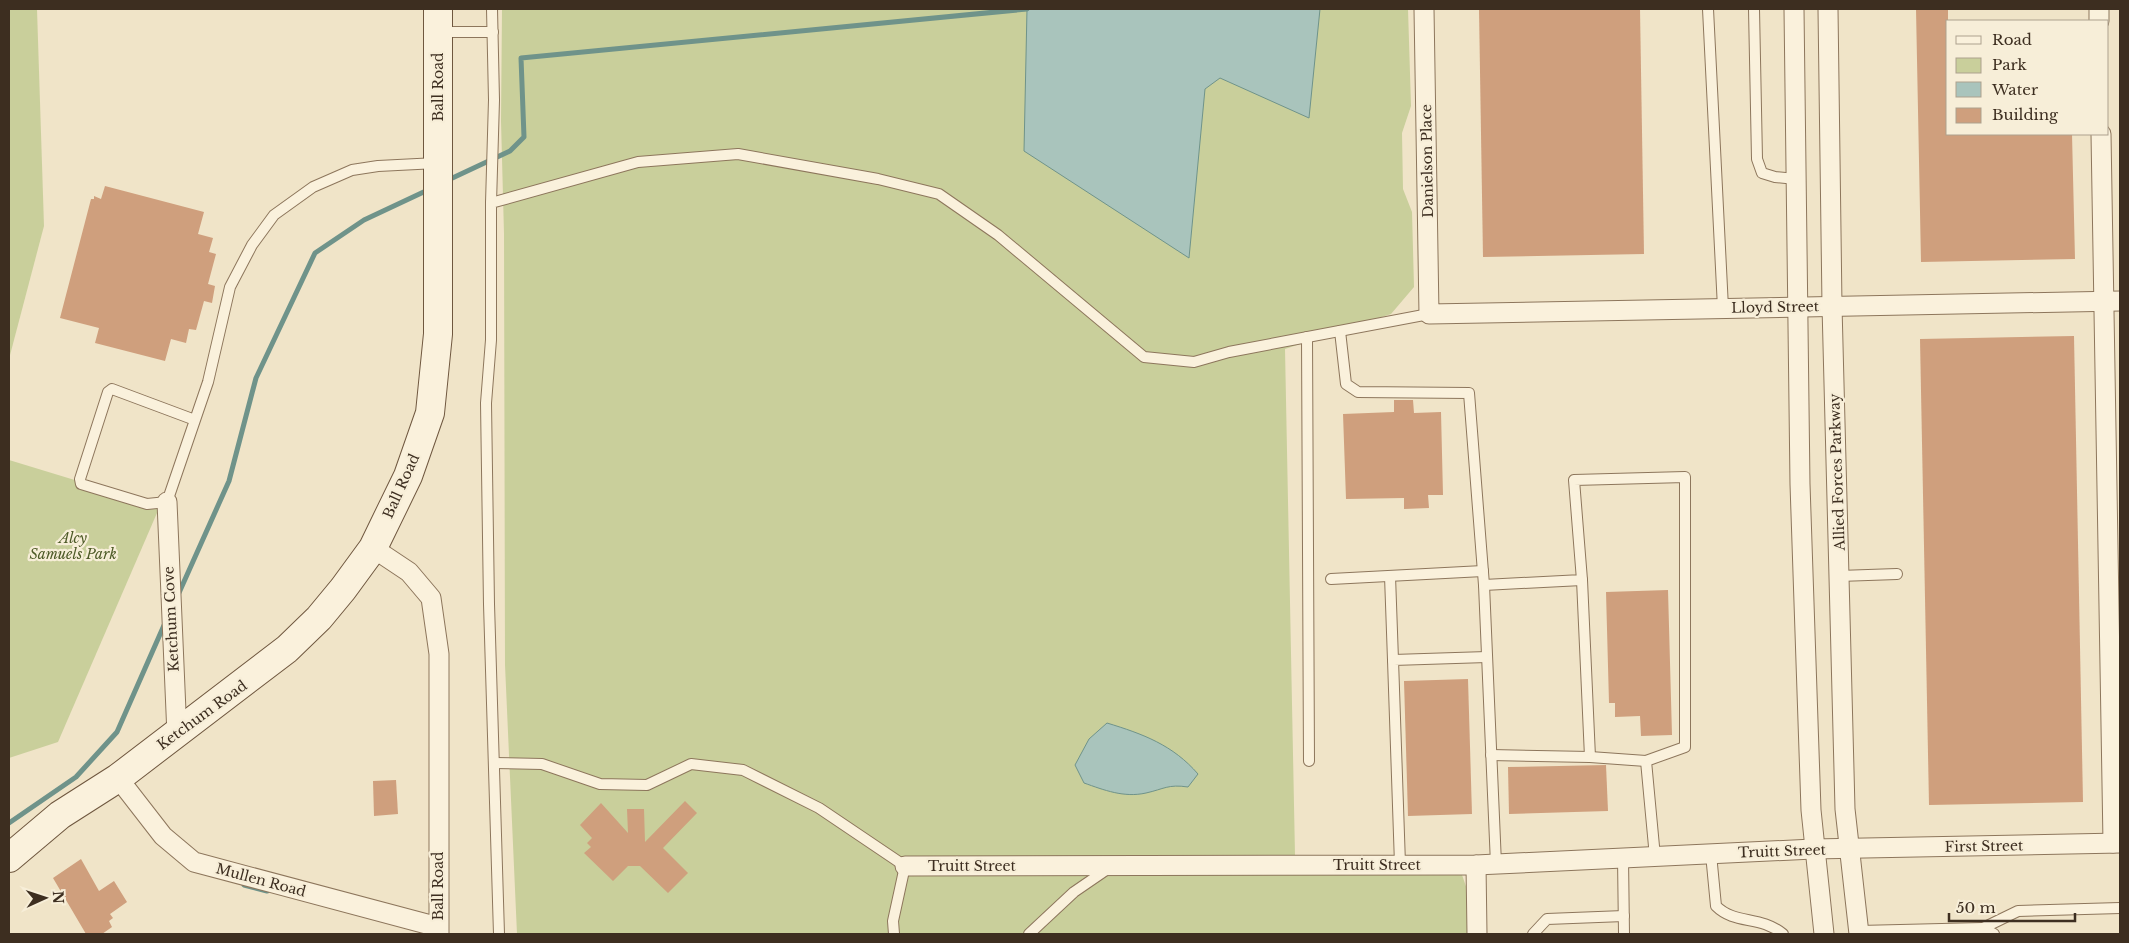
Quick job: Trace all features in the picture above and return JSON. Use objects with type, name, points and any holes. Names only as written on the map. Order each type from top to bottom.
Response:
[{"type":"main road","name":"Ball Road","points":[[373,548],[408,476],[430,413],[438,334],[438,20]]},
{"type":"main road","name":"Ketchum Road","points":[[9,858],[60,815],[118,778],[150,752],[177,735],[287,649],[319,618],[344,589],[373,548]]},
{"type":"street","name":"Danielson Place","points":[[1424,9],[1429,314]]},
{"type":"street","points":[[1794,9],[1800,494],[1813,849],[1824,934]]},
{"type":"street","name":"Allied Forces Parkway","points":[[1828,9],[1832,306],[1845,809],[1859,933]]},
{"type":"street","points":[[2101,135],[2112,301],[2116,843]]},
{"type":"street","name":"Lloyd Street","points":[[1429,314],[2112,301]]},
{"type":"street","name":"Ketchum Cove","points":[[167,502],[177,735]]},
{"type":"street","name":"Ball Road","points":[[373,548],[409,572],[431,598],[439,654],[438,930]]},
{"type":"street","name":"Mullen Road","points":[[118,778],[163,836],[194,862],[438,930]]},
{"type":"street","name":"First Street","points":[[1849,849],[2116,843]]},
{"type":"street","name":"Truitt Street","points":[[905,866],[1476,865],[1813,849],[1849,849]]},
{"type":"street","points":[[1476,865],[1477,934]]},
{"type":"lane","points":[[492,9],[494,100],[491,151],[491,340],[486,403],[499,934]]},
{"type":"lane","points":[[1708,9],[1723,308]]},
{"type":"lane","points":[[1754,9],[1757,159],[1762,173],[1775,177],[1796,179]]},
{"type":"lane","points":[[438,20],[492,32]]},
{"type":"lane","points":[[491,204],[638,162],[738,154],[878,178],[939,194],[998,235],[1144,357],[1194,362],[1229,352],[1429,314]]},
{"type":"lane","points":[[195,420],[112,389],[108,392],[80,479],[82,484],[147,504],[167,502],[208,382],[230,287],[252,245],[274,215],[313,187],[352,170],[378,166],[438,176]]},
{"type":"lane","points":[[1340,331],[1346,384],[1358,392],[1469,393],[1484,585],[1496,864]]},
{"type":"lane","points":[[1307,337],[1309,761]]},
{"type":"lane","points":[[1492,755],[1590,757],[1646,761],[1685,747],[1685,478],[1574,480],[1582,580],[1590,757]]},
{"type":"lane","points":[[1331,579],[1483,571]]},
{"type":"lane","points":[[1839,576],[1897,574]]},
{"type":"lane","points":[[1390,576],[1400,864]]},
{"type":"lane","points":[[1484,585],[1582,580]]},
{"type":"lane","points":[[1393,660],[1487,657]]},
{"type":"lane","points":[[1646,761],[1655,857]]},
{"type":"lane","points":[[494,763],[542,764],[600,784],[647,785],[690,764],[743,770],[819,808],[905,866],[893,921],[894,934]]},
{"type":"lane","points":[[1711,854],[1716,906],[1726,916],[1774,927],[1783,934]]},
{"type":"lane","points":[[1623,858],[1624,934]]},
{"type":"lane","points":[[1029,934],[1074,892],[1112,866]]},
{"type":"lane","points":[[1859,933],[1983,928],[2018,911],[2120,908]]},
{"type":"lane","points":[[1533,934],[1546,919],[1624,916]]},
{"type":"lane","points":[[1983,928],[1994,934]]},
{"type":"green space","points":[[9,9],[37,9],[44,226],[9,359]]},
{"type":"green space","points":[[502,9],[1408,9],[1411,106],[1402,133],[1403,189],[1412,212],[1414,287],[1391,314],[1285,349],[1295,855],[1461,872],[1470,898],[1470,934],[517,934],[505,665],[504,234],[501,121]]},
{"type":"green space","name":"Alcy Samuels Park","points":[[9,460],[160,506],[58,742],[9,758]]},
{"type":"water","points":[[1027,9],[1320,9],[1309,118],[1220,78],[1205,89],[1189,258],[1024,151]]},
{"type":"water","points":[[1107,723],[1145,736],[1168,748],[1198,774],[1188,787],[1171,787],[1130,795],[1084,783],[1075,765],[1089,739]]},
{"type":"building","points":[[1479,9],[1640,9],[1644,254],[1483,257]]},
{"type":"building","points":[[1916,9],[1948,9],[1948,20],[1946,20],[1946,135],[2072,135],[2075,259],[1921,262]]},
{"type":"building","points":[[105,186],[204,212],[198,234],[213,238],[209,252],[216,254],[208,284],[215,286],[212,303],[204,301],[196,330],[189,329],[186,343],[171,339],[165,361],[95,343],[99,328],[60,318],[91,199],[94,199],[94,196],[101,199]]},
{"type":"building","points":[[2074,336],[2083,802],[1929,805],[1920,339]]},
{"type":"building","points":[[1394,400],[1413,400],[1414,413],[1441,412],[1443,495],[1428,495],[1429,508],[1404,509],[1404,498],[1346,499],[1343,414],[1394,412]]},
{"type":"building","points":[[1668,590],[1672,735],[1641,736],[1640,716],[1615,717],[1615,703],[1609,703],[1606,592]]},
{"type":"building","points":[[1468,679],[1472,814],[1408,816],[1404,681]]},
{"type":"building","points":[[1606,765],[1608,811],[1509,814],[1508,767]]},
{"type":"building","points":[[396,780],[398,814],[374,816],[373,781]]},
{"type":"building","points":[[685,801],[697,813],[663,848],[688,873],[668,893],[640,866],[628,866],[613,881],[584,853],[591,847],[587,843],[592,838],[580,825],[601,803],[628,833],[627,809],[644,809],[645,842]]},
{"type":"building","points":[[81,859],[99,891],[114,881],[127,902],[110,914],[113,918],[109,921],[112,927],[102,934],[86,934],[53,878]]},
{"type":"waterway","points":[[446,181],[510,151],[524,137],[521,58],[1027,9]]},
{"type":"waterway","points":[[178,595],[229,481],[256,378],[315,253],[364,220],[430,189]]},
{"type":"waterway","points":[[9,823],[76,777],[117,732],[165,623]]},
{"type":"waterway","points":[[244,885],[267,891]]}]
